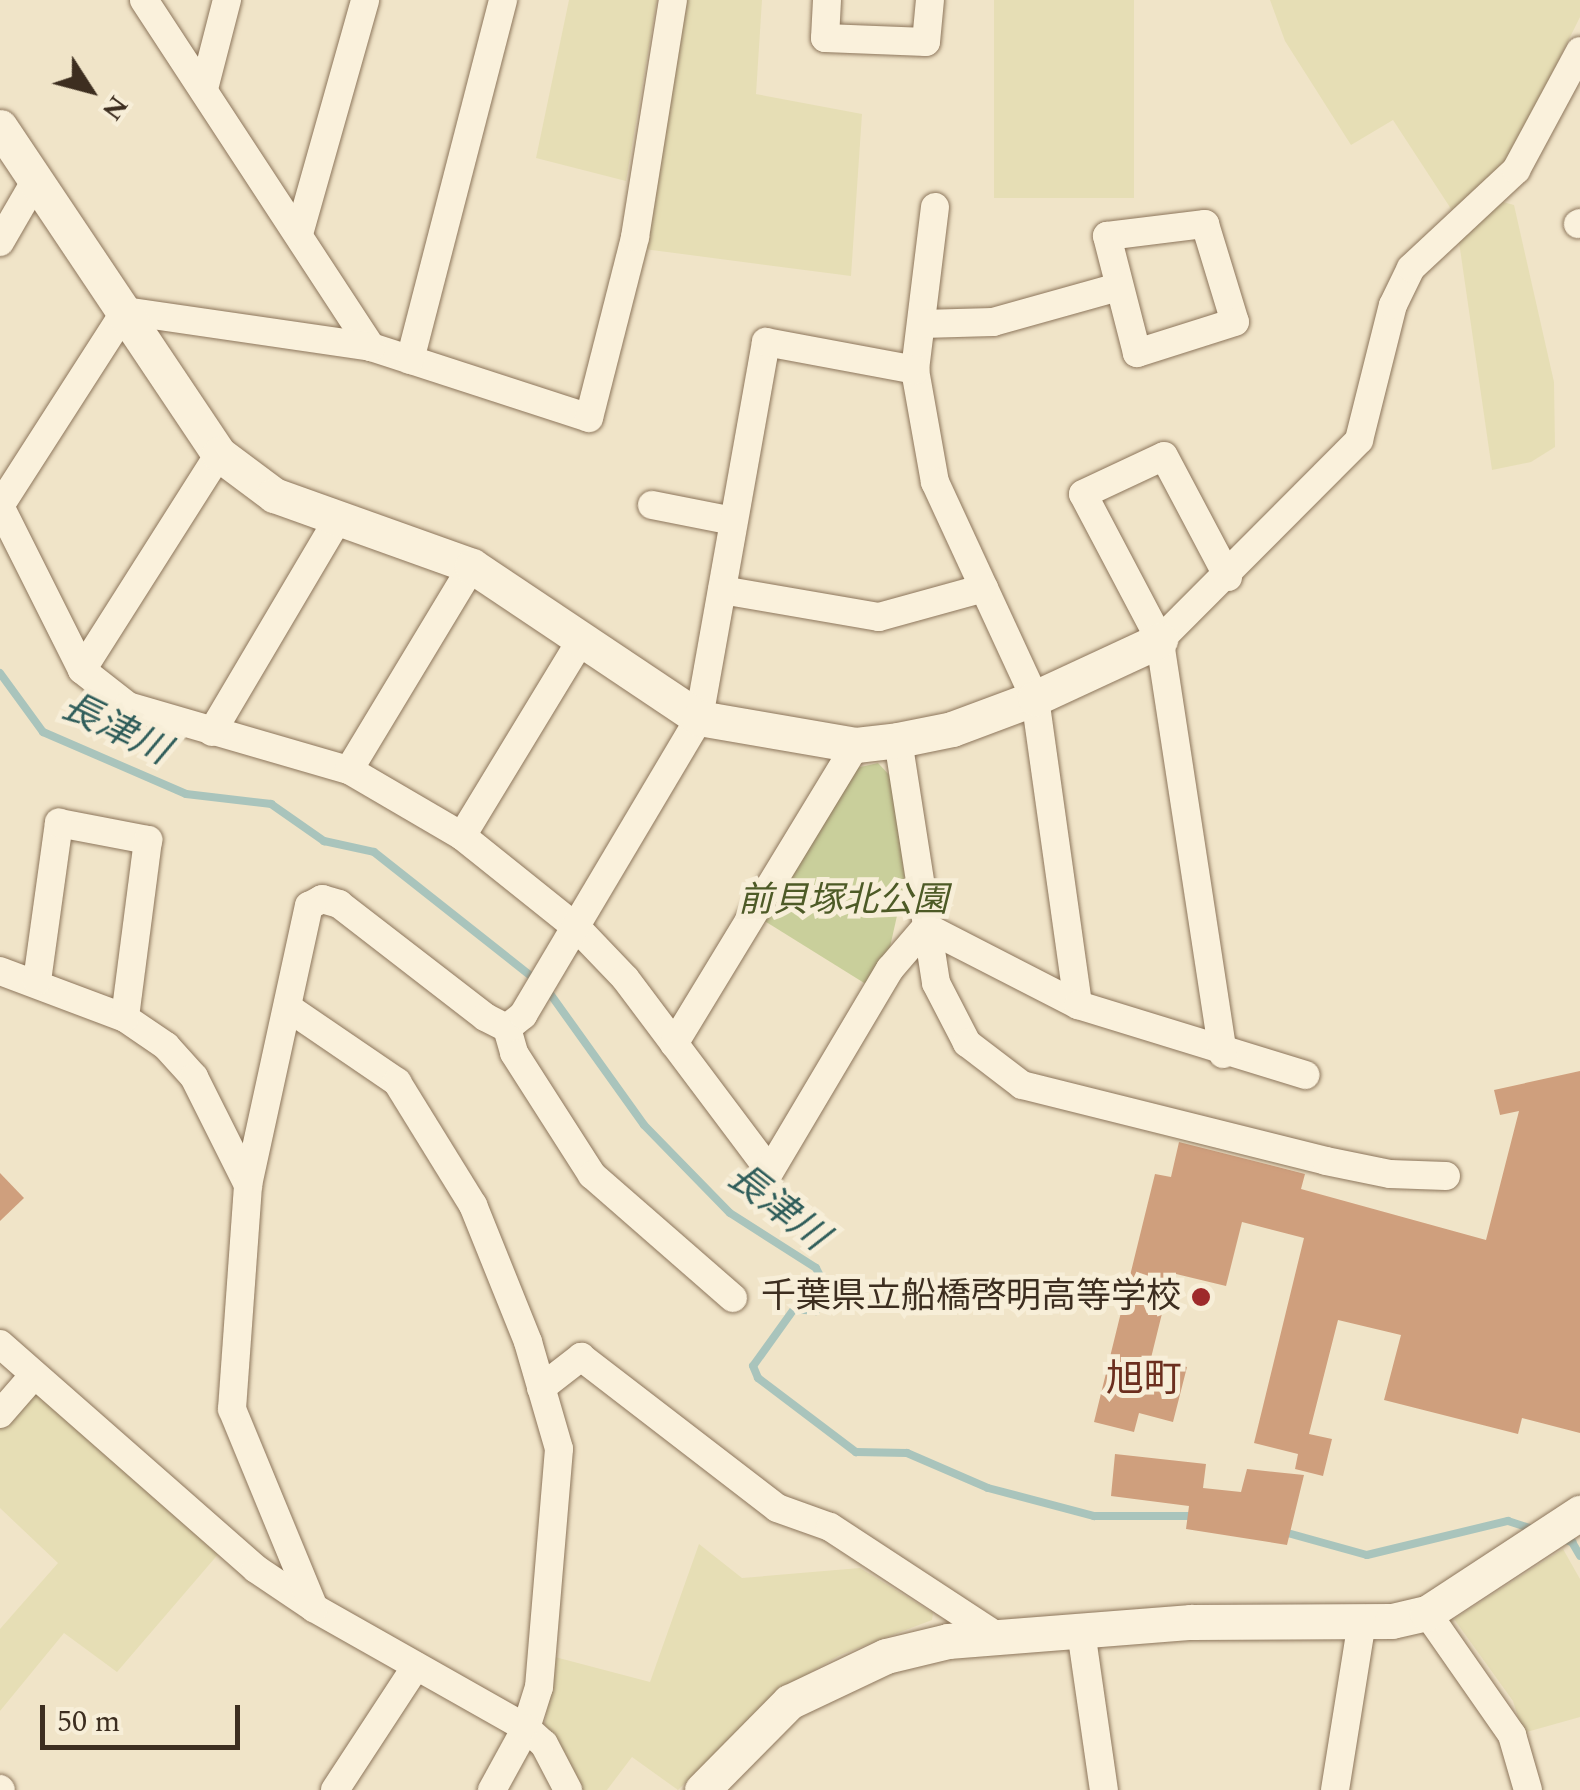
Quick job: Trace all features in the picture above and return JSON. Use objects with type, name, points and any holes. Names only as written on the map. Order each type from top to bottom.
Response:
[{"type":"street","points":[[144,0],[205,86],[370,347]]},
{"type":"street","points":[[205,86],[227,0]]},
{"type":"street","points":[[299,234],[366,0]]},
{"type":"street","points":[[410,360],[503,0]]},
{"type":"street","points":[[125,312],[370,347],[589,418],[635,238],[673,0]]},
{"type":"street","points":[[828,0],[825,38],[926,42],[930,0]]},
{"type":"street","points":[[0,126],[219,454],[274,494],[336,522],[472,566],[699,718],[856,745],[952,729],[1034,698],[1160,640],[1228,578],[1359,440],[1392,305],[1411,268],[1516,170],[1580,51]]},
{"type":"street","points":[[0,242],[36,180]]},
{"type":"street","points":[[935,207],[915,370],[935,482],[1034,698],[1078,1006]]},
{"type":"street","points":[[1205,224],[1235,322],[1137,353],[1118,287],[1107,236],[1205,224]]},
{"type":"street","points":[[922,324],[993,322],[1118,287]]},
{"type":"street","points":[[125,312],[0,506],[82,670],[128,706],[349,770],[462,836],[578,929],[674,1044],[770,1171],[890,968],[926,927]]},
{"type":"street","points":[[507,1028],[522,1015],[578,929],[699,718],[766,342],[915,370]]},
{"type":"street","points":[[82,670],[219,454]]},
{"type":"street","points":[[1224,1054],[1160,640],[1083,494],[1164,456],[1228,578]]},
{"type":"street","points":[[652,505],[734,520]]},
{"type":"street","points":[[212,732],[336,522]]},
{"type":"street","points":[[349,770],[472,566]]},
{"type":"street","points":[[722,590],[879,616],[984,588]]},
{"type":"street","points":[[462,836],[581,640]]},
{"type":"street","points":[[898,740],[936,982],[968,1043],[1022,1085],[1326,1161],[1390,1174],[1446,1176]]},
{"type":"street","points":[[674,1044],[856,745]]},
{"type":"street","points":[[37,980],[60,824],[148,840],[125,1018]]},
{"type":"street","points":[[314,1608],[232,1409],[248,1186],[310,906],[322,899],[339,904],[507,1028],[514,1053],[592,1175],[733,1298]]},
{"type":"street","points":[[926,927],[1078,1006],[1224,1054],[1305,1075]]},
{"type":"street","points":[[0,971],[37,980],[125,1018],[194,1077],[248,1186]]},
{"type":"street","points":[[290,1009],[398,1082],[473,1206],[541,1388],[559,1449],[541,1668],[526,1728],[492,1790]]},
{"type":"street","points":[[0,1344],[256,1569],[314,1608],[526,1728],[544,1744],[568,1790]]},
{"type":"street","points":[[541,1388],[581,1357],[777,1508],[830,1527],[998,1637]]},
{"type":"street","points":[[0,1414],[34,1375]]},
{"type":"street","points":[[702,1790],[789,1702],[886,1656],[998,1637],[1191,1622],[1362,1622],[1426,1613],[1580,1513]]},
{"type":"street","points":[[1426,1613],[1512,1735],[1528,1790]]},
{"type":"street","points":[[1335,1790],[1362,1622]]},
{"type":"street","points":[[1081,1631],[1104,1790]]},
{"type":"street","points":[[335,1790],[416,1666]]},
{"type":"shaded area","points":[[569,0],[657,0],[626,181],[536,158]]},
{"type":"shaded area","points":[[685,0],[762,0],[756,94],[862,114],[851,276],[644,249]]},
{"type":"shaded area","points":[[994,0],[1134,0],[1134,198],[994,198]]},
{"type":"shaded area","points":[[1270,0],[1580,0],[1580,17],[1507,164],[1455,215],[1393,120],[1351,145],[1285,41]]},
{"type":"shaded area","points":[[1503,202],[1514,205],[1554,382],[1555,447],[1531,462],[1492,470],[1458,235]]},
{"type":"shaded area","points":[[34,1391],[220,1552],[117,1672],[64,1633],[0,1711],[0,1629],[58,1563],[0,1508],[0,1429]]},
{"type":"shaded area","points":[[699,1544],[742,1578],[860,1568],[933,1613],[932,1620],[840,1655],[779,1691],[678,1790],[632,1757],[607,1790],[576,1790],[544,1730],[555,1657],[650,1682]]},
{"type":"shaded area","points":[[1563,1549],[1580,1579],[1580,1717],[1523,1733],[1513,1701],[1454,1619]]},
{"type":"green space","name":"前貝塚北公園","points":[[878,763],[892,778],[905,880],[888,956],[869,986],[763,920],[856,768]]},
{"type":"building","points":[[1580,1071],[1580,1433],[1522,1418],[1518,1434],[1384,1400],[1401,1335],[1338,1320],[1309,1434],[1332,1439],[1323,1476],[1295,1469],[1298,1454],[1254,1443],[1304,1238],[1242,1222],[1226,1286],[1172,1273],[1151,1358],[1187,1367],[1173,1422],[1139,1413],[1134,1432],[1094,1422],[1155,1174],[1171,1177],[1179,1142],[1305,1174],[1301,1189],[1486,1240],[1519,1111],[1500,1115],[1494,1090]]},
{"type":"building","points":[[0,1173],[24,1198],[0,1221]]},
{"type":"building","points":[[1115,1454],[1206,1464],[1203,1488],[1241,1492],[1247,1469],[1304,1475],[1287,1545],[1186,1529],[1189,1506],[1111,1496]]},
{"type":"waterway","name":"長津川","points":[[0,673],[43,732],[186,794],[271,804],[324,841],[374,852],[535,979]]},
{"type":"waterway","name":"長津川","points":[[546,988],[644,1125],[730,1213],[816,1268],[823,1282],[816,1311],[794,1309],[753,1366],[758,1378],[856,1452],[907,1453],[988,1488],[1094,1516],[1196,1516]]},
{"type":"waterway","name":"長津川","points":[[1284,1532],[1367,1555],[1508,1521],[1536,1530]]},
{"type":"waterway","name":"長津川","points":[[1559,1538],[1572,1542],[1580,1556]]},
{"type":"place","name":"千葉県立船橋啓明高等学校","points":[[1201,1297]]},
{"type":"district","name":"旭町","points":[[1144,1381]]}]
